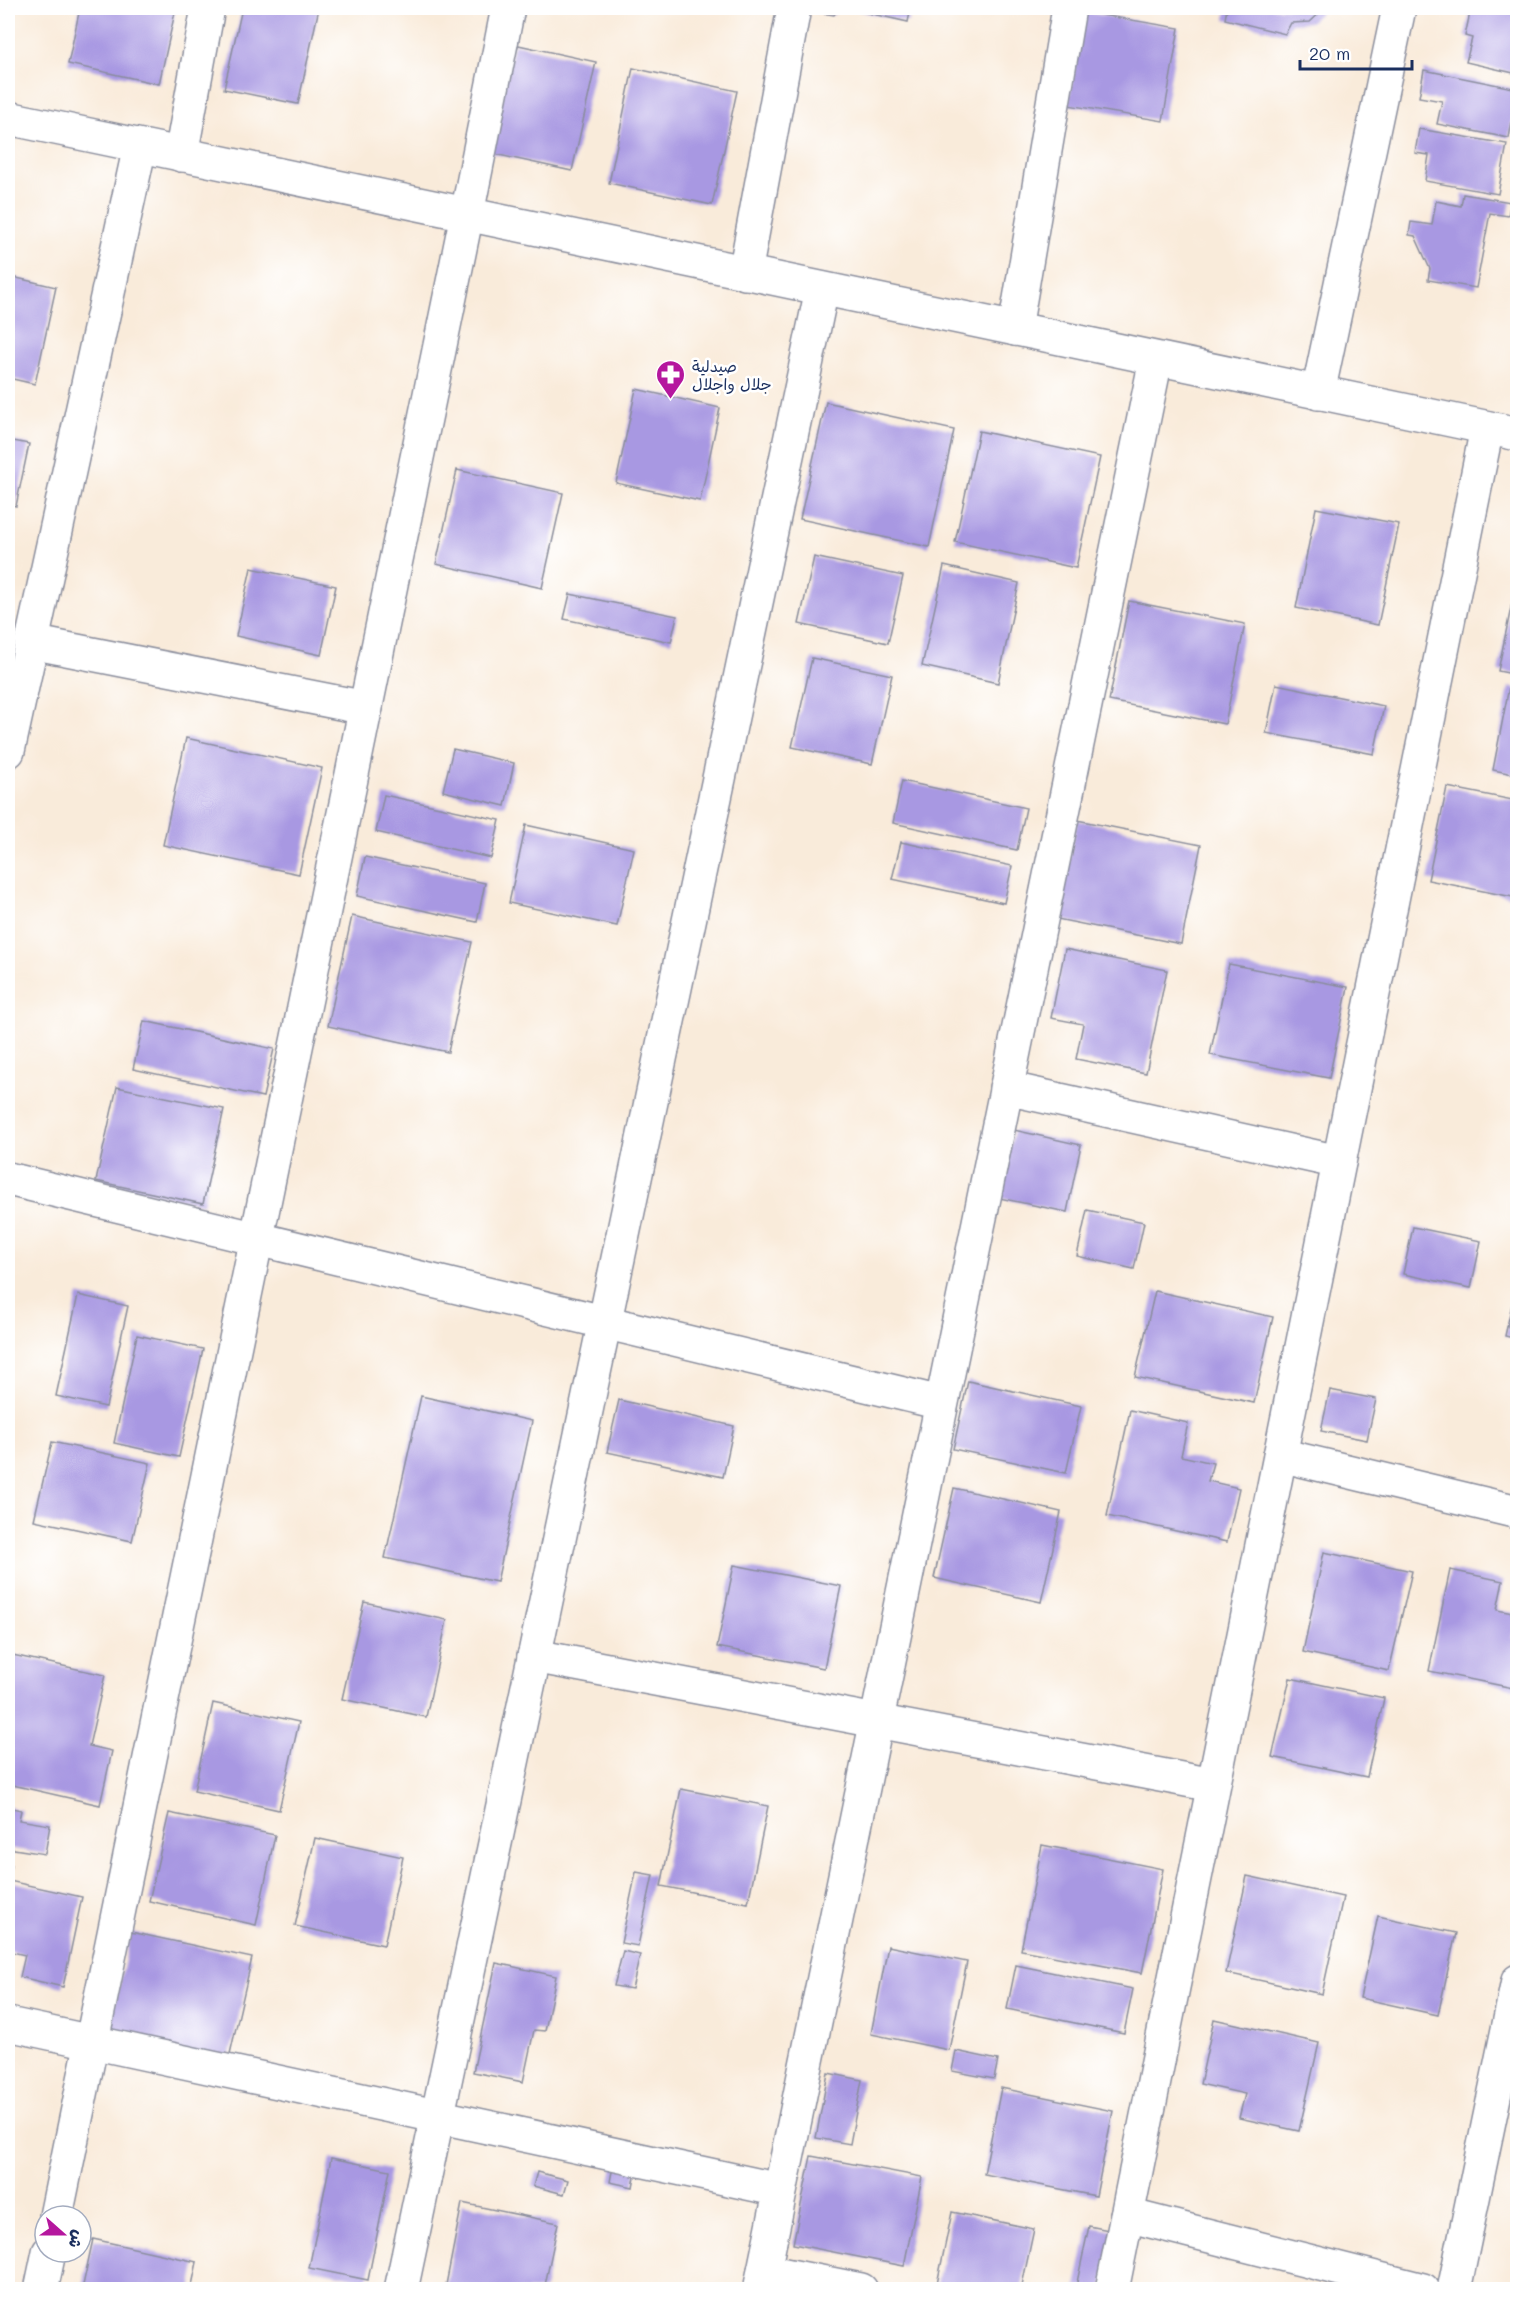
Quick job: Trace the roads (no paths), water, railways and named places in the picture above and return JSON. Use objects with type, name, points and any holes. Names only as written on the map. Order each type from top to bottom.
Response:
[{"type":"street","points":[[181,155],[208,8]]},
{"type":"street","points":[[58,2204],[468,214],[508,8]]},
{"type":"street","points":[[745,273],[794,8]]},
{"type":"street","points":[[1015,329],[1070,8]]},
{"type":"street","points":[[1318,393],[1399,8]]},
{"type":"street","points":[[8,118],[1502,431],[1339,1162],[1112,2289]]},
{"type":"street","points":[[8,751],[140,146]]},
{"type":"street","points":[[401,2289],[822,289]]},
{"type":"street","points":[[861,2289],[762,2280],[1156,359]]},
{"type":"street","points":[[31,642],[366,708]]},
{"type":"street","points":[[1006,1088],[1339,1162]]},
{"type":"street","points":[[8,1179],[942,1403]]},
{"type":"street","points":[[1280,1455],[1518,1512]]},
{"type":"street","points":[[534,1656],[1213,1785]]},
{"type":"street","points":[[1454,2289],[1518,1981]]},
{"type":"street","points":[[8,2024],[780,2190]]},
{"type":"street","points":[[1127,2215],[1423,2289]]},
{"type":"street","points":[[41,2289],[46,2264]]},
{"type":"place","name":"صيدلية جلال واجلال","points":[[671,400]]}]
